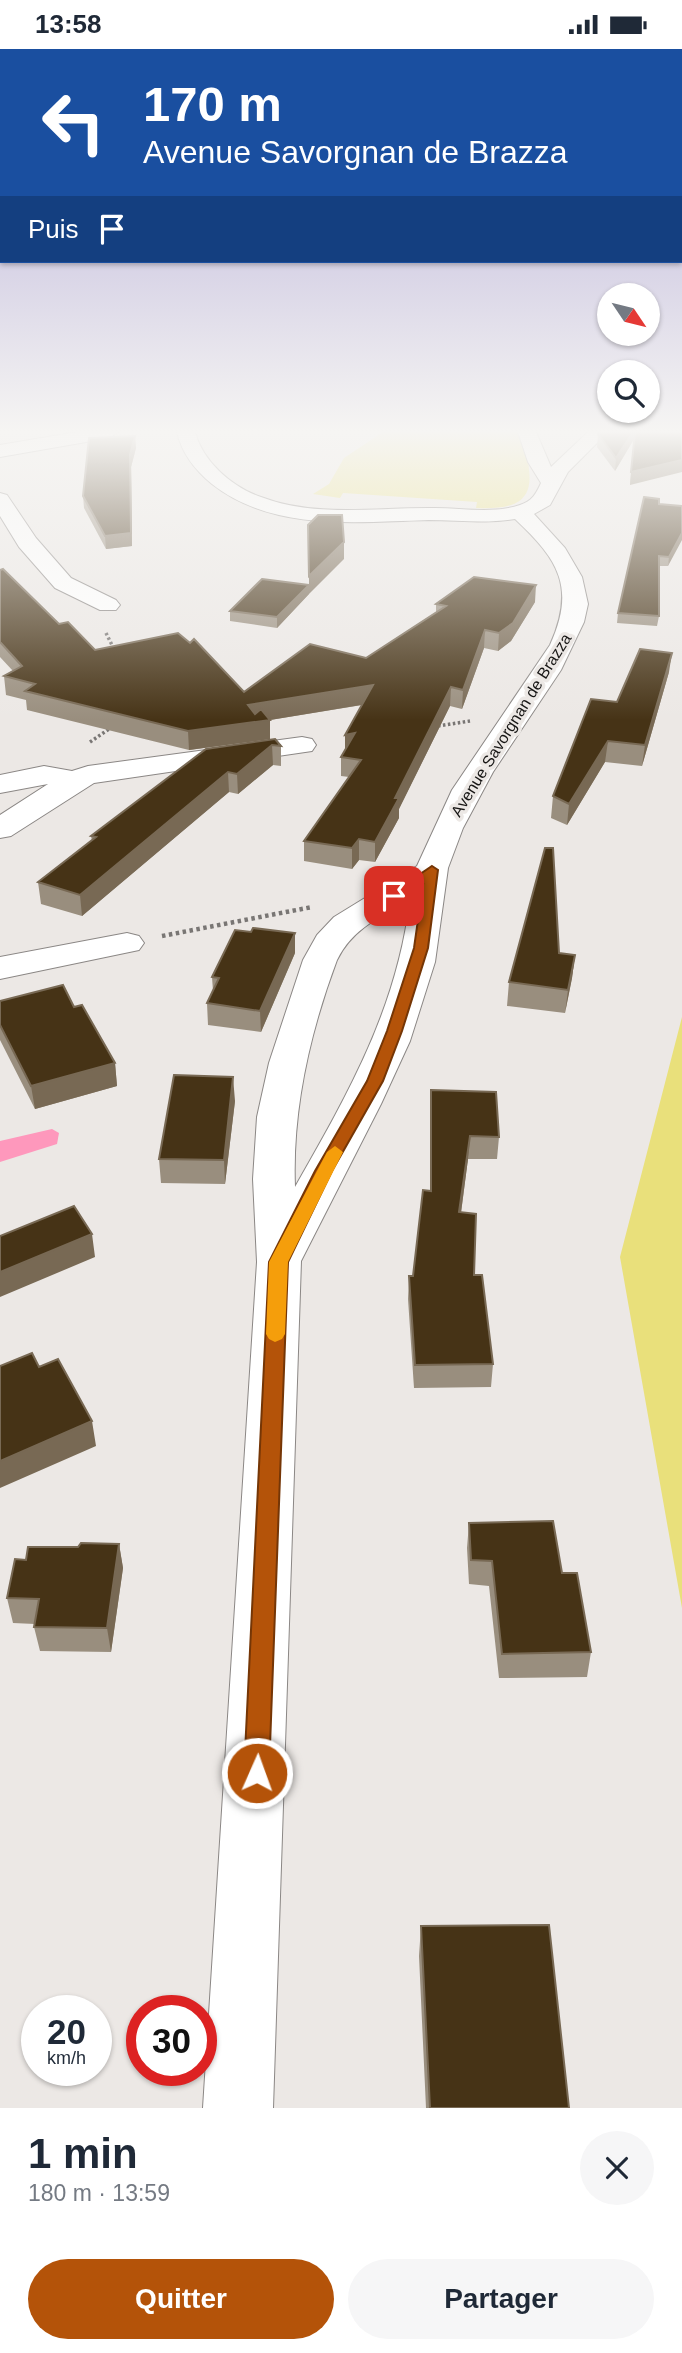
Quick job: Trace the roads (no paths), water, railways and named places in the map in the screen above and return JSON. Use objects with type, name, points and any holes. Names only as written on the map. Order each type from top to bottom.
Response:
[{"type":"street","points":[[18,528],[63,583],[108,605]]},
{"type":"street","name":"Avenue Savorgnan de Brazza","points":[[279,1262],[324,1171],[375,1081],[395,1031],[421,948],[432,870],[444,835],[469,787],[558,653],[572,625],[576,605],[573,587],[560,558],[537,528]]},
{"type":"street","points":[[0,829],[75,780],[102,772],[302,745]]},
{"type":"street","points":[[0,785],[44,775],[75,780]]},
{"type":"street","name":"Avenue Savorgnan de Brazza","points":[[238,2108],[257,1773],[279,1262],[273,1180],[280,1098],[318,966],[332,938],[354,915],[414,886],[432,870]]},
{"type":"street","points":[[0,968],[142,940]]}]
